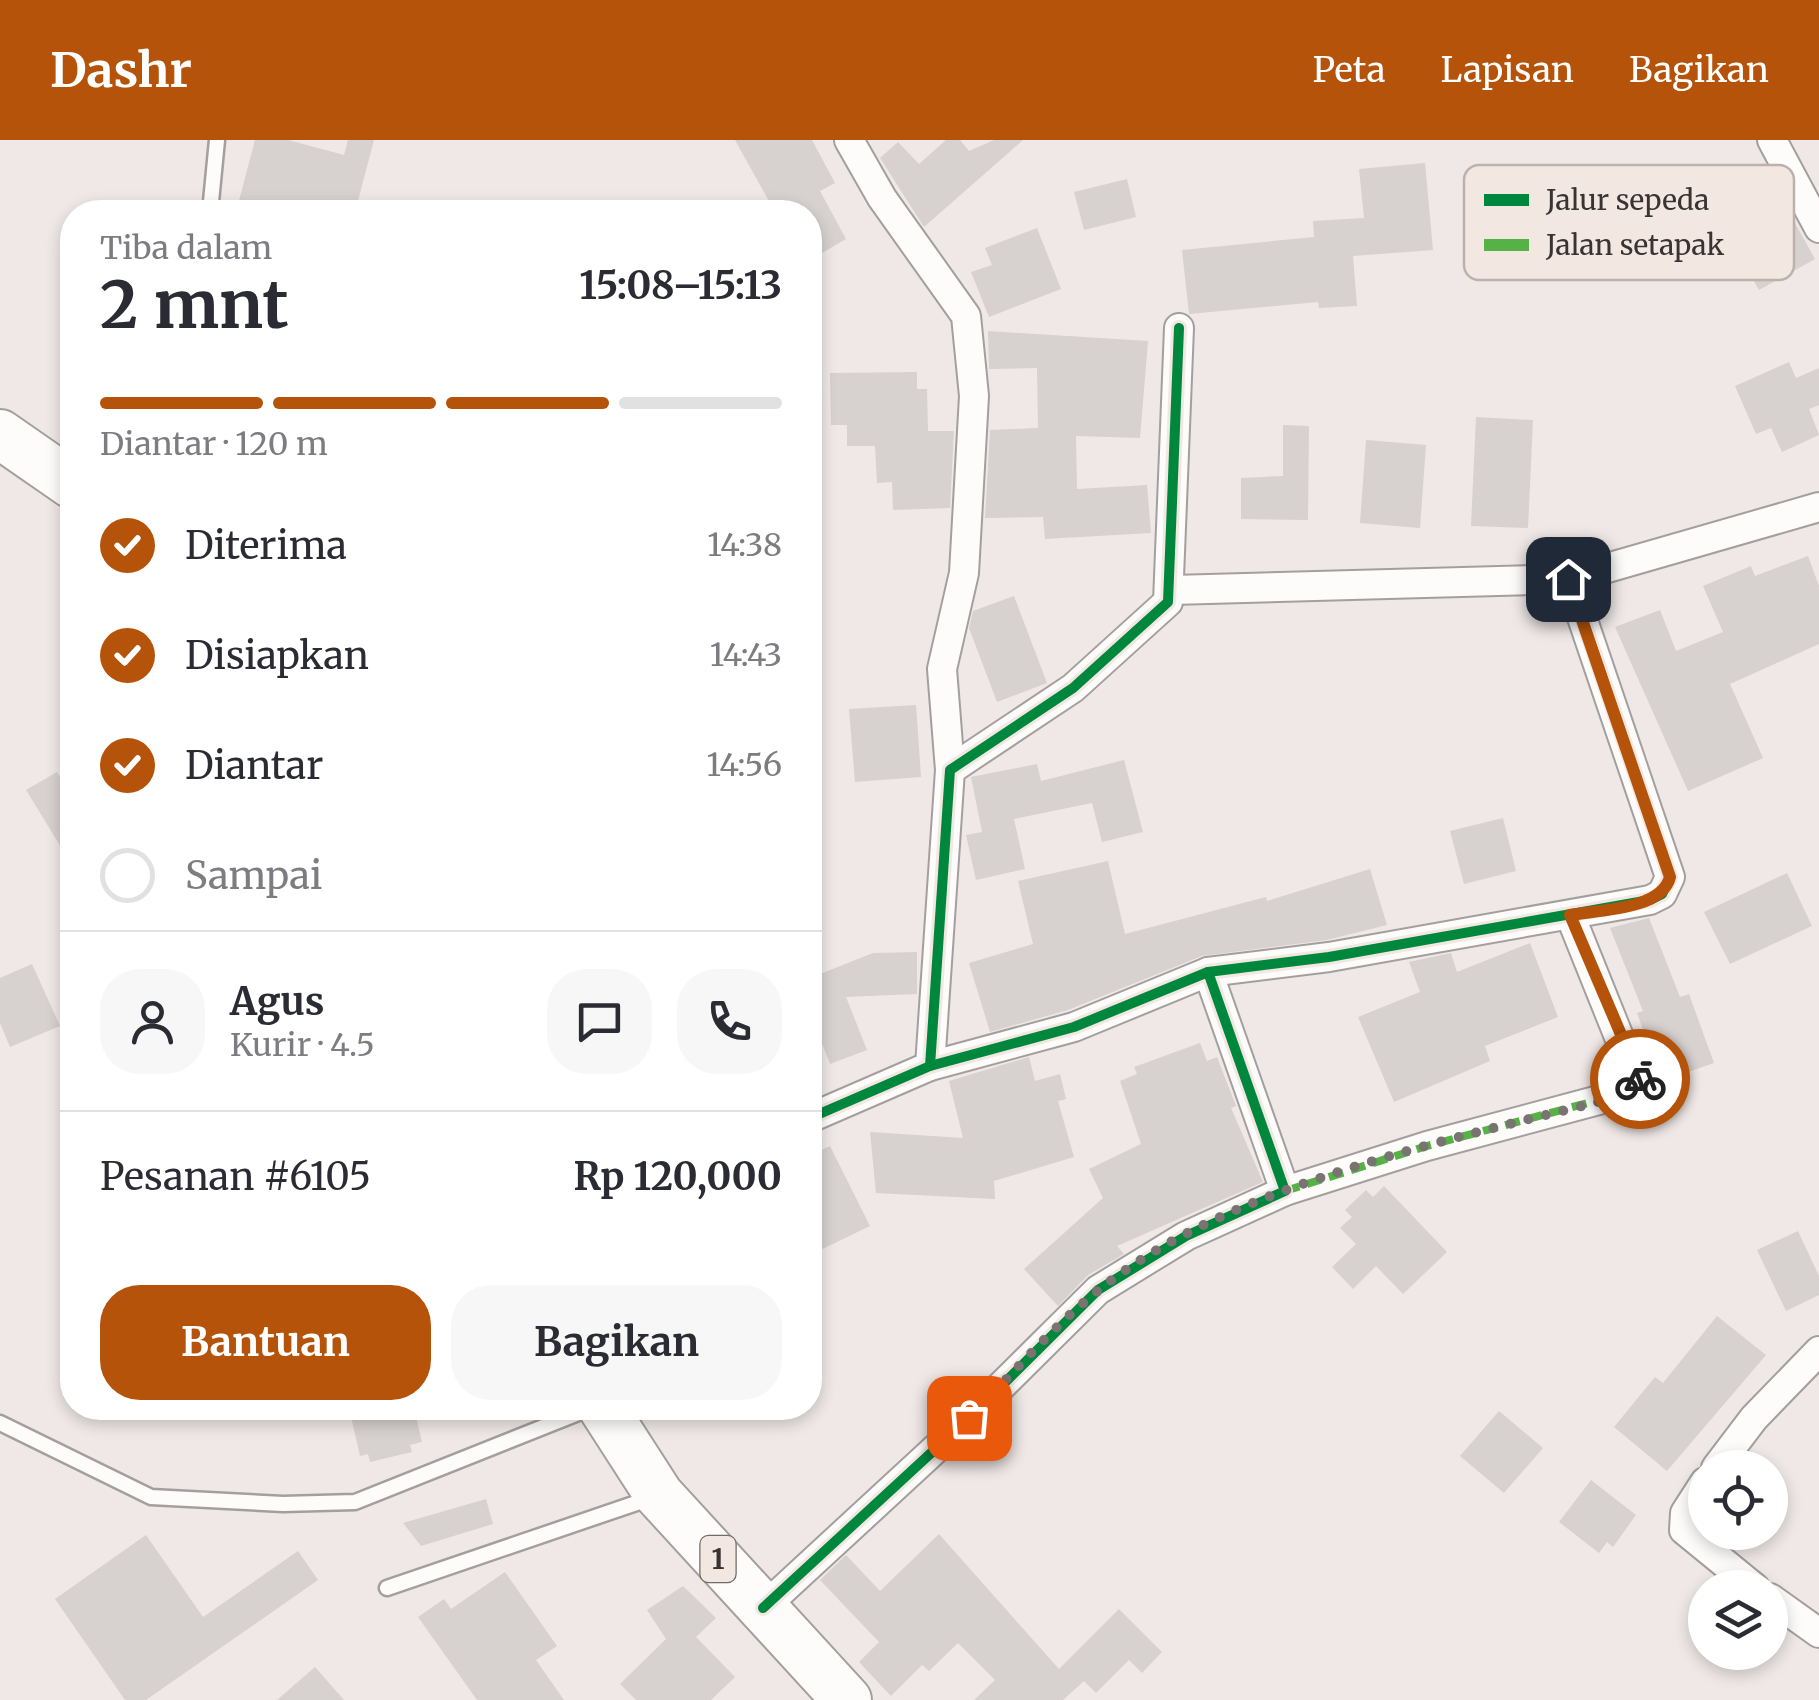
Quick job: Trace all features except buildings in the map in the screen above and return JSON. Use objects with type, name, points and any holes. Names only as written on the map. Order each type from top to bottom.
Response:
[{"type":"highway","points":[[0,434],[60,476]]},
{"type":"highway","name":"1","points":[[610,1420],[659,1495],[847,1700]]},
{"type":"street","points":[[849,140],[882,198],[966,316],[974,396],[964,573],[942,669],[950,770],[930,1066]]},
{"type":"street","points":[[1772,140],[1785,165]]},
{"type":"street","points":[[1794,181],[1819,228]]},
{"type":"street","points":[[950,770],[1072,688],[1154,616],[1172,590],[1178,328]]},
{"type":"street","points":[[1172,590],[1568,579],[1819,507]]},
{"type":"street","points":[[822,1113],[930,1066],[1074,1027],[1208,972],[1329,957],[1650,900],[1662,894],[1670,877],[1568,579]]},
{"type":"street","points":[[763,1608],[969,1418],[1098,1290],[1186,1236],[1285,1192],[1428,1146],[1640,1088],[1570,915]]},
{"type":"street","points":[[1208,972],[1285,1192]]},
{"type":"street","points":[[1730,1450],[1754,1418],[1819,1350]]},
{"type":"street","points":[[1688,1508],[1684,1530],[1688,1533]]},
{"type":"street","points":[[1708,1550],[1732,1570]]},
{"type":"street","points":[[1788,1611],[1819,1633]]},
{"type":"lane","points":[[211,200],[217,140]]},
{"type":"lane","points":[[0,1423],[151,1497],[283,1504],[355,1502],[561,1420]]},
{"type":"lane","points":[[387,1588],[659,1495]]},
{"type":"marked path","points":[[1285,1191],[1427,1146],[1640,1089]]},
{"type":"cycle path","points":[[822,1113],[930,1066],[950,770],[1073,688],[1168,602],[1179,328]]},
{"type":"cycle path","points":[[930,1066],[1074,1027],[1208,972],[1329,957],[1650,900],[1662,894],[1670,877],[1569,579]]},
{"type":"cycle path","points":[[763,1608],[969,1418],[1098,1290],[1186,1236],[1285,1191],[1208,972]]},
{"type":"way so far","points":[[969,1418],[1098,1290],[1186,1236],[1285,1192],[1428,1146],[1630,1094],[1640,1088],[1640,1079]]},
{"type":"route","points":[[1568,579],[1584,613],[1670,877],[1662,894],[1650,900],[1570,915],[1640,1079]]}]
